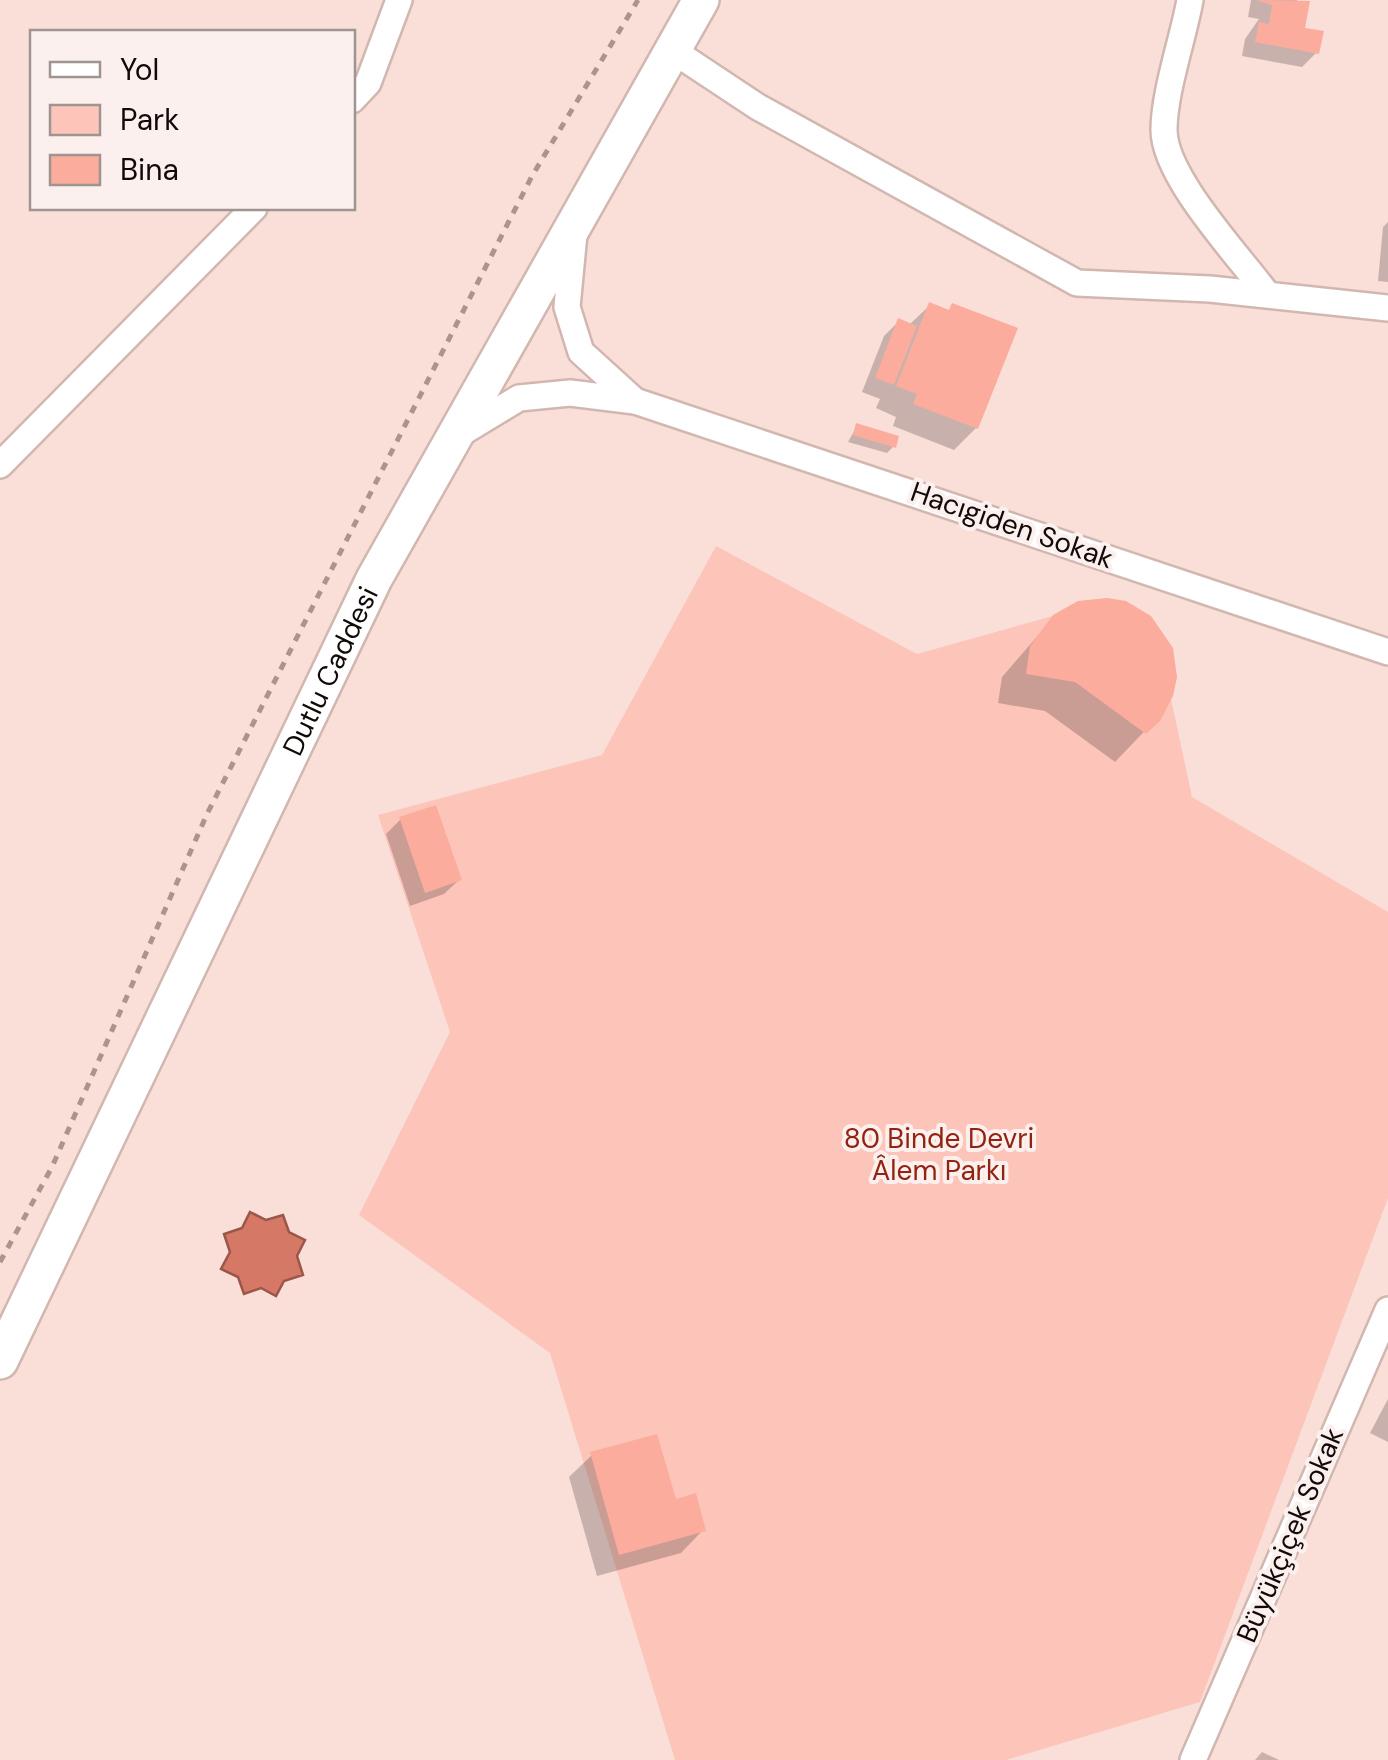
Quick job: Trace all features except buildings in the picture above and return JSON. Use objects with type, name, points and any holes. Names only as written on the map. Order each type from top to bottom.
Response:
[{"type":"main road","name":"Dutlu Caddesi","points":[[0,1318],[129,1062],[386,519],[682,0]]},
{"type":"main road","name":"Dutlu Caddesi","points":[[0,1361],[374,579],[701,0]]},
{"type":"street","points":[[355,97],[368,82],[400,0]]},
{"type":"street","points":[[1190,0],[1164,131],[1169,154],[1188,188],[1267,294]]},
{"type":"street","points":[[672,50],[758,108],[1077,283],[1267,294],[1388,308]]},
{"type":"street","points":[[0,464],[252,210]]},
{"type":"street","name":"Hacıgiden Sokak","points":[[575,221],[567,308],[580,352],[634,401]]},
{"type":"street","name":"Hacıgiden Sokak","points":[[450,440],[518,398],[570,393],[634,401],[1388,652]]},
{"type":"street","name":"Büyükçiçek Sokak","points":[[1192,1760],[1388,1310]]},
{"type":"path","points":[[0,1262],[52,1166],[207,814],[532,176],[638,0]]},
{"type":"green space","name":"80 Binde Devri Âlem Parkı","points":[[716,546],[917,654],[1074,610],[1170,694],[1192,797],[1388,912],[1388,1198],[1200,1702],[1006,1760],[675,1760],[550,1353],[359,1215],[450,1032],[378,815],[602,755]]},
{"type":"shaded area","points":[[250,1212],[266,1220],[283,1215],[289,1232],[305,1240],[297,1256],[303,1275],[284,1281],[276,1296],[261,1288],[244,1294],[238,1277],[221,1269],[230,1252],[224,1234],[242,1228]]}]
